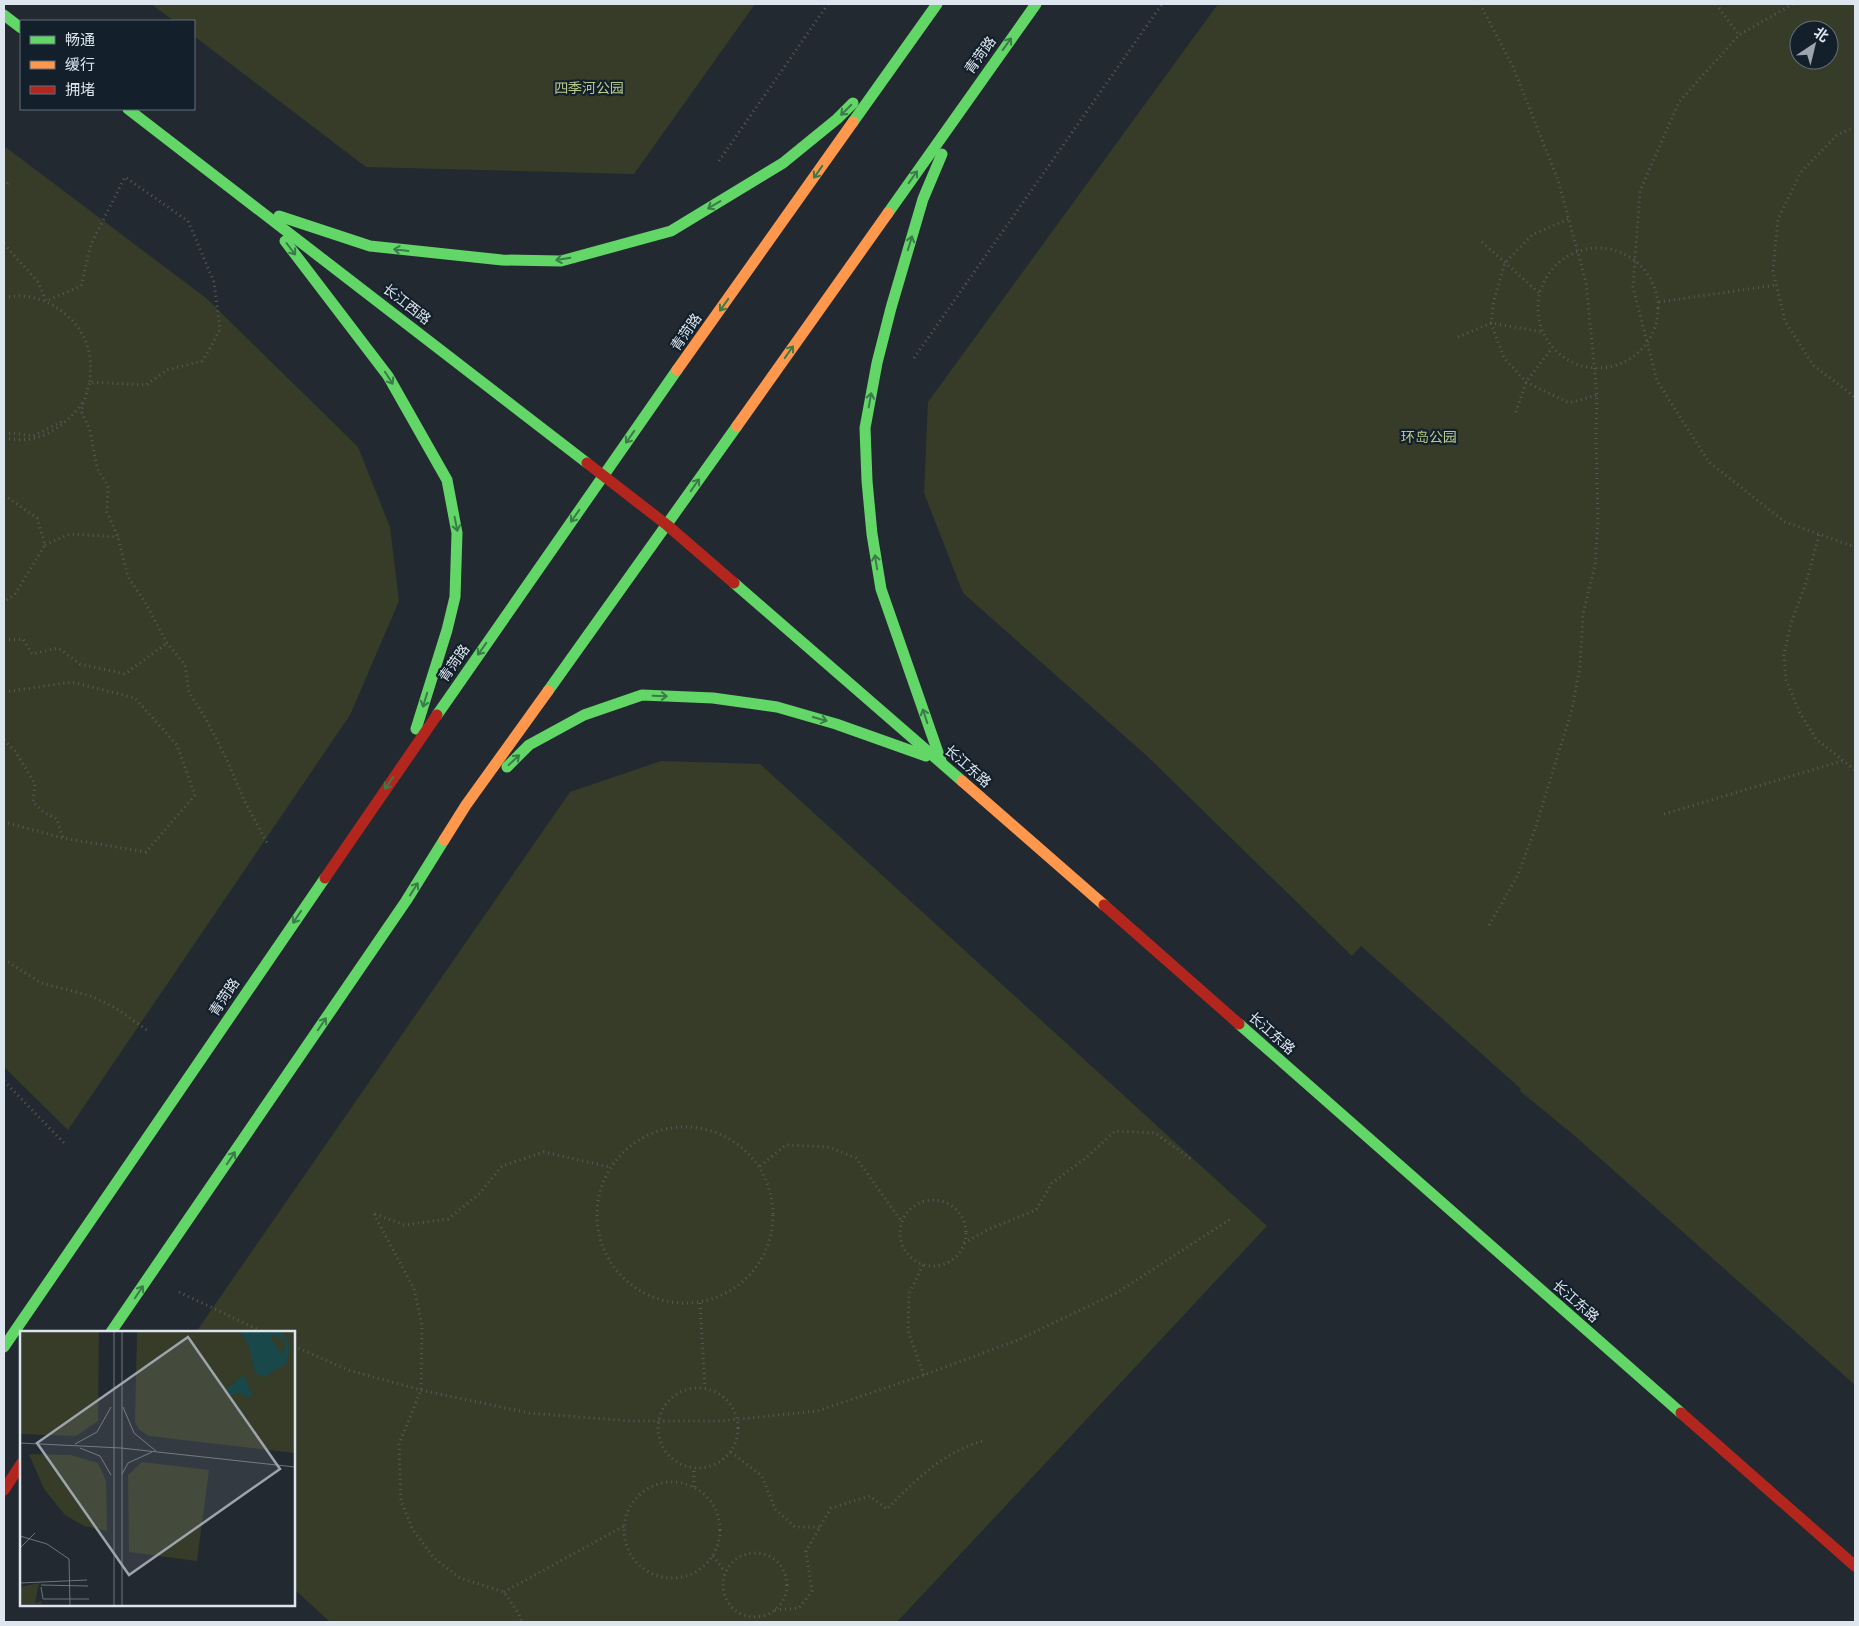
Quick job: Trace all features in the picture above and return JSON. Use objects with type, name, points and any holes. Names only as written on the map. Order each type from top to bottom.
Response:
[{"type":"main road","name":"青菏路","points":[[4,1347],[408,755],[603,476],[938,4]]},
{"type":"main road","name":"青菏路","points":[[113,1331],[406,901],[466,805],[1036,4]]},
{"type":"main road","points":[[4,15],[20,27]]},
{"type":"main road","points":[[261,210],[370,246],[502,260],[560,261],[671,231],[782,164],[837,119],[904,50]]},
{"type":"main road","points":[[941,762],[881,590],[866,481],[865,428],[877,363],[923,199],[949,138],[971,94]]},
{"type":"main road","name":"长江西路","points":[[129,110],[667,525]]},
{"type":"main road","points":[[261,210],[388,376],[447,480],[457,533],[454,597],[447,630],[408,755]]},
{"type":"main road","name":"长江东路","points":[[667,525],[941,762],[1855,1566]]},
{"type":"main road","points":[[466,805],[530,746],[584,715],[642,695],[713,698],[777,707],[836,724],[941,762]]},
{"type":"main road","points":[[4,1490],[20,1466]]},
{"type":"path","points":[[716,166],[828,4]]},
{"type":"path","points":[[911,363],[1162,4]]},
{"type":"path","points":[[1480,4],[1513,67],[1558,180],[1586,282],[1597,395],[1598,522],[1595,566],[1583,614],[1580,667],[1572,709],[1536,826],[1518,875],[1488,927]]},
{"type":"path","points":[[1716,4],[1739,35]]},
{"type":"path","points":[[1793,4],[1739,35],[1679,102],[1640,191],[1633,287],[1657,381],[1709,462],[1785,522],[1855,548]]},
{"type":"path","points":[[1855,126],[1837,135],[1801,172],[1778,219],[1773,270],[1785,321],[1813,365],[1855,397]]},
{"type":"path","points":[[46,301],[81,286],[91,244],[125,177],[188,221],[214,282],[220,329],[212,348],[202,361],[167,370],[146,385],[90,382]]},
{"type":"path","points":[[4,180],[8,183],[4,187]]},
{"type":"path","points":[[1568,219],[1532,236],[1504,263],[1494,300],[1491,322],[1504,358],[1526,382],[1569,403],[1597,395]]},
{"type":"path","points":[[1482,242],[1539,293]]},
{"type":"path","points":[[4,244],[38,282],[46,301]]},
{"type":"path","points":[[1597,248],[1616,250],[1635,261],[1648,273],[1659,302],[1654,332],[1643,349],[1627,362],[1607,368],[1587,368],[1567,361],[1552,348],[1542,332],[1537,313],[1539,293],[1547,275],[1560,260],[1577,251],[1597,248]]},
{"type":"path","points":[[1659,302],[1776,285]]},
{"type":"path","points":[[4,298],[27,297],[46,301],[67,315],[82,334],[90,358],[90,382],[81,411],[90,430],[97,468],[108,486],[107,512],[118,537],[128,577],[145,602],[167,643],[184,665],[190,692],[228,760],[244,800],[267,843]]},
{"type":"path","points":[[1458,337],[1491,322],[1542,332]]},
{"type":"path","points":[[1516,412],[1526,382],[1552,348]]},
{"type":"path","points":[[72,416],[83,402],[90,382]]},
{"type":"path","points":[[4,436],[13,433],[33,436],[81,411]]},
{"type":"path","points":[[4,495],[37,518],[44,545]]},
{"type":"path","points":[[4,602],[15,594],[44,545],[70,534],[118,537]]},
{"type":"path","points":[[1819,535],[1806,583],[1791,623],[1784,655],[1786,680],[1800,713],[1816,739],[1855,770]]},
{"type":"path","points":[[4,640],[23,639],[32,654],[58,648],[80,664],[126,674],[167,643]]},
{"type":"path","points":[[4,692],[72,682],[135,698],[177,745],[195,795],[146,852],[63,838],[4,822]]},
{"type":"path","points":[[4,740],[15,752],[35,784],[33,802],[43,812],[58,819],[63,838]]},
{"type":"path","points":[[1664,814],[1842,761]]},
{"type":"path","points":[[4,959],[41,984],[91,996],[114,1007],[147,1030]]},
{"type":"path","points":[[4,1081],[64,1144]]},
{"type":"path","points":[[684,1126],[714,1131],[740,1145],[760,1166],[772,1194],[774,1213],[774,1223],[767,1252],[751,1276],[727,1294],[700,1303],[670,1303],[643,1293],[620,1275],[604,1251],[596,1223],[599,1194],[610,1167],[629,1146],[655,1131],[684,1126]]},
{"type":"path","points":[[964,1243],[989,1229],[1036,1210],[1052,1183],[1087,1157],[1115,1131],[1155,1132],[1191,1159]]},
{"type":"path","points":[[760,1166],[786,1145],[829,1147],[856,1158],[902,1222]]},
{"type":"path","points":[[522,1622],[519,1614],[504,1592],[460,1578],[434,1558],[413,1530],[401,1501],[399,1444],[421,1390],[422,1325],[414,1289],[374,1214],[404,1225],[448,1219],[479,1194],[502,1166],[544,1152],[610,1167]]},
{"type":"path","points":[[927,1201],[938,1201],[949,1205],[958,1212],[964,1222],[966,1233],[964,1243],[960,1252],[953,1260],[938,1266],[923,1265],[913,1260],[904,1248],[900,1233],[902,1222],[907,1212],[916,1205],[927,1201]]},
{"type":"path","points":[[295,1346],[348,1370],[421,1390],[529,1413],[631,1421],[658,1421],[737,1419],[817,1410],[924,1375],[1018,1340],[1118,1292],[1232,1218]]},
{"type":"path","points":[[923,1265],[909,1294],[908,1332],[924,1375]]},
{"type":"path","points":[[152,1274],[172,1289],[261,1331]]},
{"type":"path","points":[[700,1303],[705,1388]]},
{"type":"path","points":[[692,1388],[705,1388],[717,1392],[728,1401],[736,1413],[739,1426],[737,1440],[731,1452],[720,1462],[708,1468],[694,1469],[670,1458],[662,1448],[658,1436],[658,1421],[661,1410],[679,1392],[692,1388]]},
{"type":"path","points":[[774,1610],[799,1608],[812,1591],[806,1551],[831,1508],[870,1496],[887,1509],[915,1480],[966,1445],[983,1441]]},
{"type":"path","points":[[731,1452],[762,1476],[775,1509],[795,1527],[820,1527]]},
{"type":"path","points":[[694,1469],[694,1487]]},
{"type":"path","points":[[663,1482],[679,1482],[694,1487],[706,1496],[716,1510],[720,1525],[719,1541],[713,1556],[702,1568],[687,1576],[671,1578],[655,1575],[641,1567],[631,1555],[625,1541],[624,1526],[628,1510],[636,1497],[648,1488],[663,1482]]},
{"type":"path","points":[[504,1592],[624,1526]]},
{"type":"path","points":[[750,1553],[761,1554],[771,1557],[779,1564],[784,1573],[786,1583],[784,1598],[774,1610],[765,1616],[745,1616],[728,1603],[723,1593],[723,1582],[731,1563],[740,1556],[750,1553]]},
{"type":"path","points":[[713,1556],[726,1572]]},
{"type":"green space","name":"四季河公园","points":[[151,4],[755,4],[634,174],[366,167],[195,37],[195,20],[173,20]]},
{"type":"green space","name":"环岛公园","points":[[1218,4],[1855,4],[1855,1385],[1576,1137],[1520,1091],[1521,1089],[1361,946],[1352,956],[1147,756],[963,593],[924,493],[928,402]]},
{"type":"green space","points":[[4,146],[206,298],[358,447],[390,527],[399,601],[350,715],[68,1130],[4,1067]]},
{"type":"green space","points":[[661,761],[760,764],[1267,1226],[897,1622],[330,1622],[295,1590],[295,1331],[197,1331],[570,792]]},
{"type":"traffic: fast","points":[[853,122],[937,4]]},
{"type":"traffic: fast","points":[[888,213],[1036,4]]},
{"type":"traffic: fast","points":[[4,15],[20,27]]},
{"type":"traffic: fast","points":[[279,216],[370,246],[502,260],[561,261],[671,231],[783,163],[837,119],[853,103]]},
{"type":"traffic: fast","points":[[129,110],[587,463]]},
{"type":"traffic: fast","points":[[941,761],[881,589],[872,534],[865,428],[877,363],[891,308],[923,199],[942,154]]},
{"type":"traffic: fast","points":[[285,241],[388,376],[447,480],[457,533],[455,597],[447,630],[416,729]]},
{"type":"traffic: fast","points":[[437,715],[677,370]]},
{"type":"traffic: fast","points":[[548,691],[737,426]]},
{"type":"traffic: fast","points":[[734,583],[962,781]]},
{"type":"traffic: fast","points":[[507,767],[529,745],[584,715],[642,695],[713,698],[777,707],[836,724],[926,756]]},
{"type":"traffic: fast","points":[[112,1331],[406,901],[444,840]]},
{"type":"traffic: fast","points":[[4,1347],[325,878]]},
{"type":"traffic: fast","points":[[1239,1024],[1681,1413]]},
{"type":"traffic: slow","points":[[677,370],[853,122]]},
{"type":"traffic: slow","points":[[737,426],[888,213]]},
{"type":"traffic: slow","points":[[444,840],[466,805],[548,691]]},
{"type":"traffic: slow","points":[[962,781],[1104,905]]},
{"type":"traffic: jam","points":[[587,463],[667,525],[734,583]]},
{"type":"traffic: jam","points":[[325,878],[437,715]]},
{"type":"traffic: jam","points":[[1104,905],[1239,1024]]},
{"type":"traffic: jam","points":[[1681,1413],[1855,1566]]},
{"type":"traffic: jam","points":[[4,1490],[20,1466]]}]
